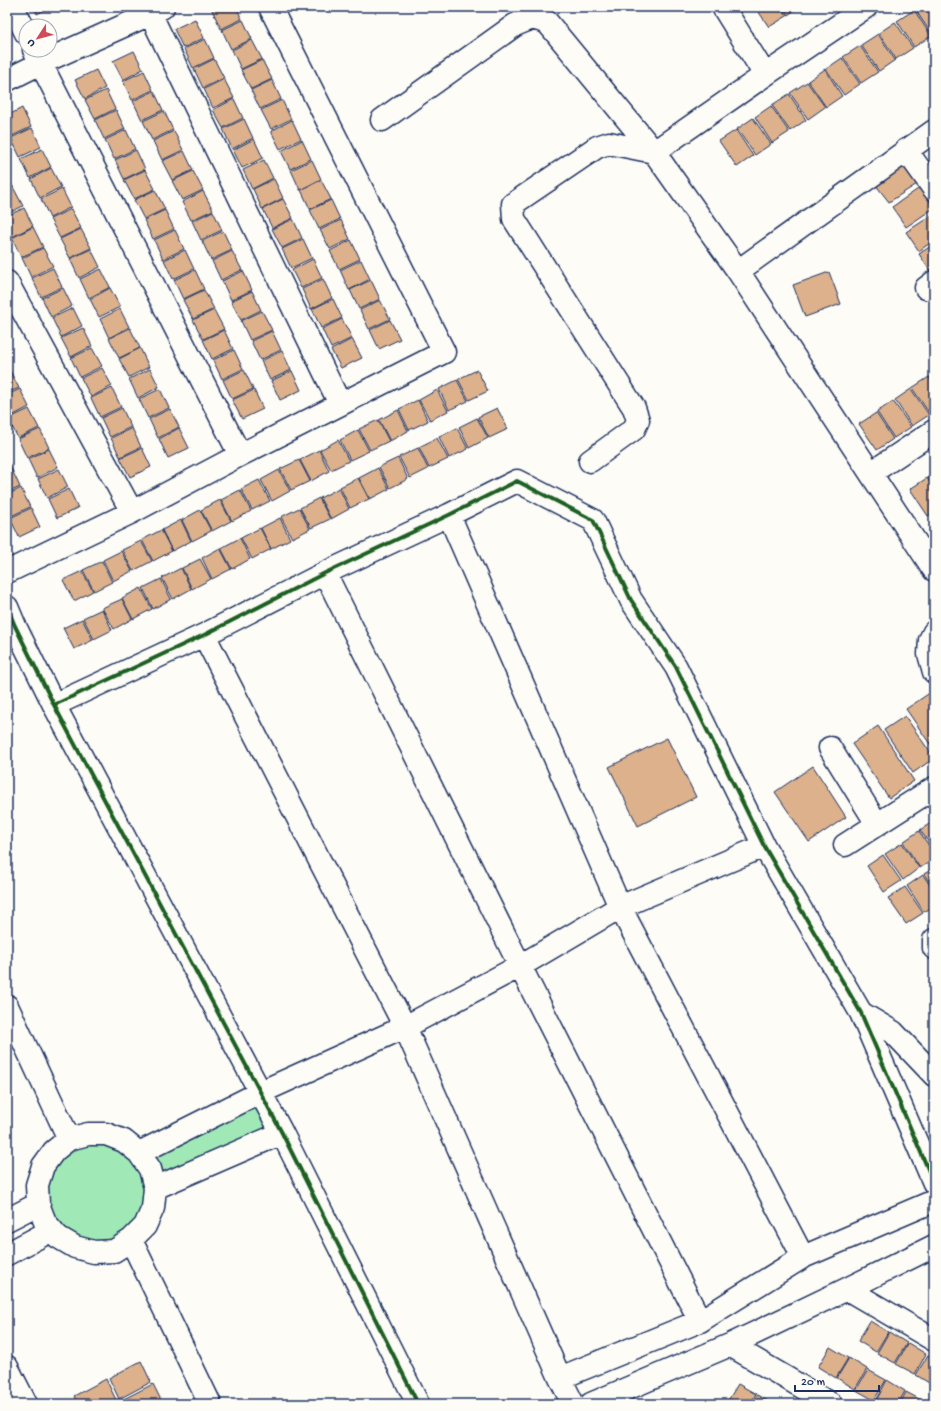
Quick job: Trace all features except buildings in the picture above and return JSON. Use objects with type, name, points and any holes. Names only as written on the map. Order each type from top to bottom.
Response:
[{"type":"street","points":[[13,7],[18,18]]},
{"type":"street","points":[[7,572],[132,512],[240,455],[444,352],[270,7]]},
{"type":"street","points":[[723,7],[765,75]]},
{"type":"street","points":[[590,461],[634,429],[638,420],[634,408],[514,219],[513,204],[597,147],[609,143],[654,152],[866,7]]},
{"type":"street","points":[[58,47],[153,9],[340,404]]},
{"type":"street","points":[[382,120],[515,25],[532,18],[546,22],[654,152],[738,272],[934,570]]},
{"type":"street","points":[[7,80],[34,58]]},
{"type":"street","points":[[38,58],[240,455]]},
{"type":"street","points":[[738,272],[934,131]]},
{"type":"street","points":[[906,150],[934,190]]},
{"type":"street","points":[[7,282],[132,512]]},
{"type":"street","points":[[871,473],[934,431]]},
{"type":"street","points":[[54,704],[204,635],[325,573],[449,515],[517,481],[593,520],[631,600],[676,667],[764,846],[861,1013],[934,1183]]},
{"type":"street","points":[[449,515],[620,907],[803,1257]]},
{"type":"street","points":[[325,573],[520,966],[700,1321]]},
{"type":"street","points":[[7,607],[54,704],[261,1092],[418,1404]]},
{"type":"street","points":[[934,632],[930,640],[929,654],[934,672]]},
{"type":"street","points":[[204,635],[405,1027],[560,1378],[573,1404]]},
{"type":"street","points":[[830,748],[877,824]]},
{"type":"street","points":[[845,845],[934,788]]},
{"type":"street","points":[[139,1153],[261,1092],[405,1027],[520,966],[620,907],[764,846]]},
{"type":"street","points":[[934,940],[934,948]]},
{"type":"street","points":[[7,1006],[69,1139]]},
{"type":"street","points":[[861,1013],[893,1032],[934,1075]]},
{"type":"street","points":[[155,1188],[282,1133]]},
{"type":"street","points":[[88,1134],[106,1134],[124,1141],[139,1153],[150,1169],[155,1188],[153,1208],[145,1226],[131,1240],[114,1251],[94,1252],[75,1247],[58,1237],[45,1222],[38,1204],[37,1185],[43,1166],[54,1151],[69,1139],[88,1134]]},
{"type":"street","points":[[560,1378],[700,1321],[803,1257],[934,1201]]},
{"type":"street","points":[[7,1220],[38,1204]]},
{"type":"street","points":[[7,1254],[52,1230]]},
{"type":"street","points":[[131,1240],[210,1404]]},
{"type":"street","points":[[591,1404],[730,1345],[934,1246]]},
{"type":"street","points":[[847,1289],[934,1340]]},
{"type":"street","points":[[730,1345],[831,1404]]},
{"type":"street","points":[[7,1367],[26,1404]]},
{"type":"green space","points":[[261,1092],[282,1133],[155,1188],[153,1208],[114,1251],[52,1230],[43,1166],[88,1134],[139,1153]]},
{"type":"cycle path","points":[[54,705],[204,635],[325,573],[449,515],[517,481],[593,520],[631,600],[676,667],[764,846],[861,1013],[934,1183]]},
{"type":"cycle path","points":[[7,607],[54,705],[282,1133],[418,1404]]}]
